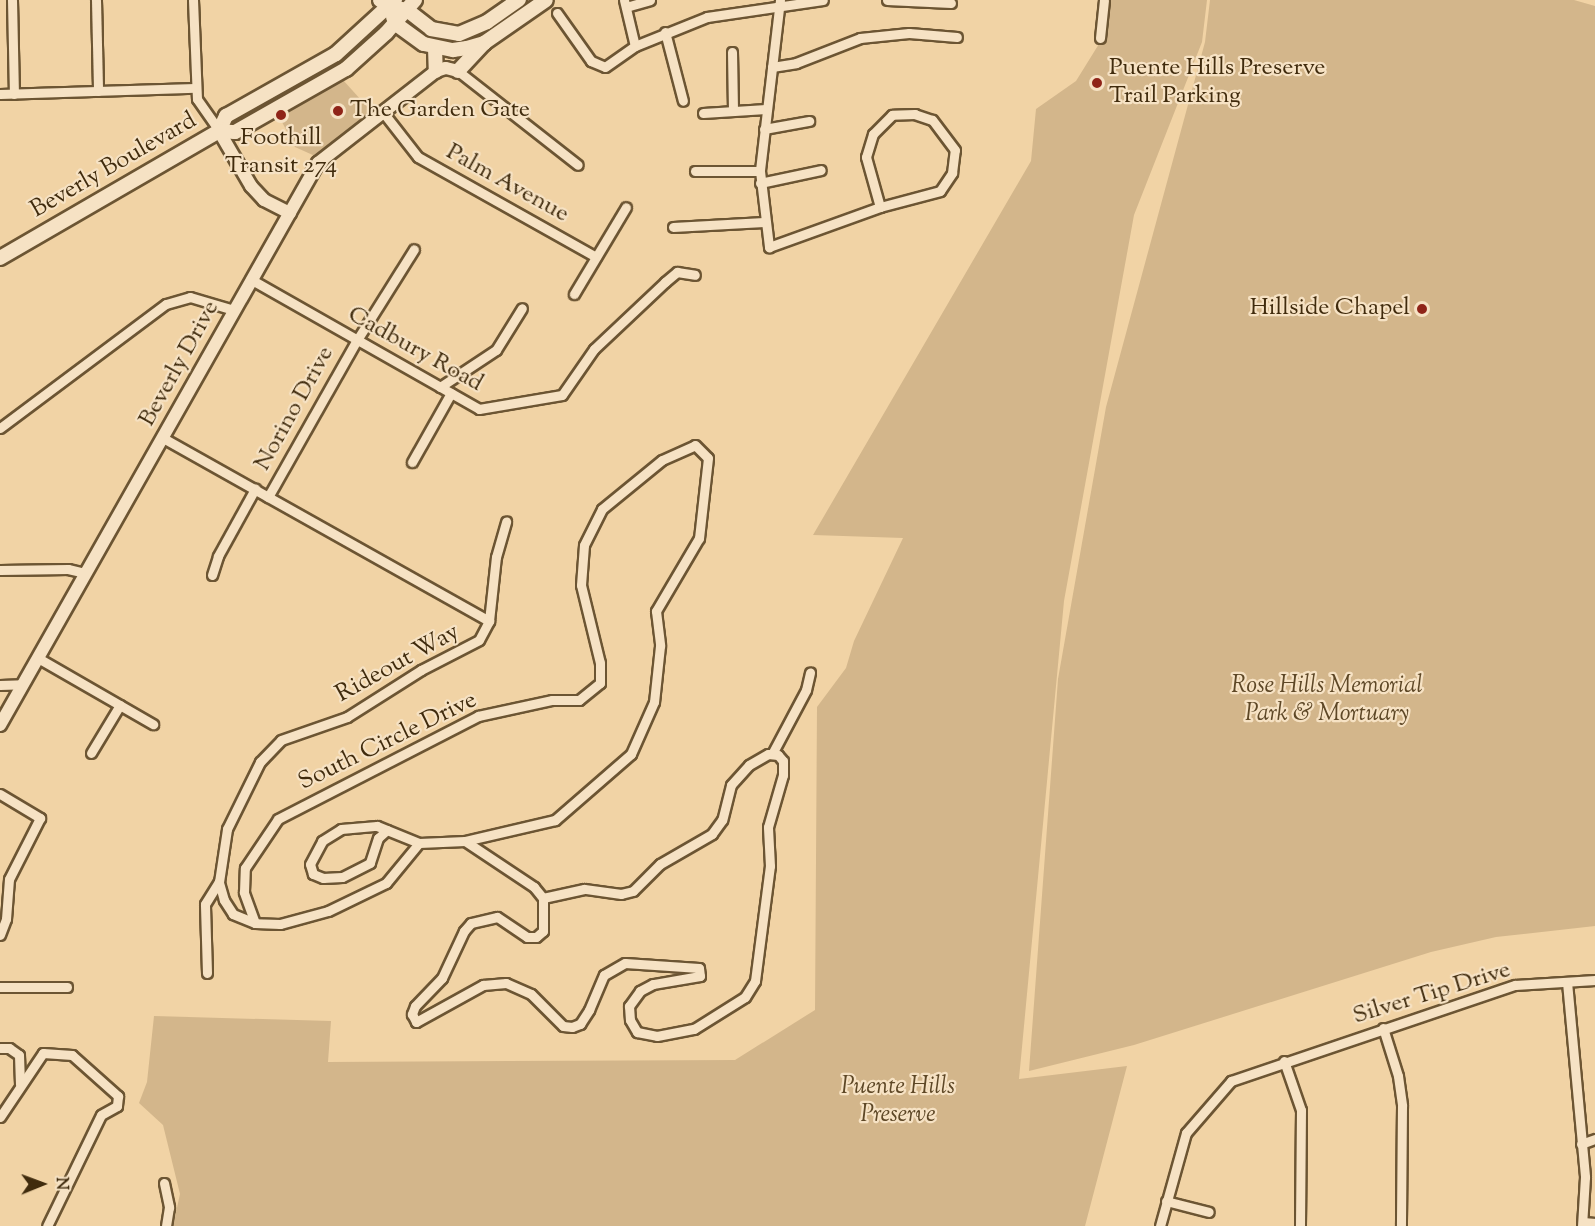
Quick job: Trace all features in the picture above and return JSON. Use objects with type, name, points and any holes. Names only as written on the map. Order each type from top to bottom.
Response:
[{"type":"main road","points":[[484,43],[453,50],[435,48],[396,24],[388,2],[412,5],[431,29],[459,34],[470,32],[519,0]]},
{"type":"main road","points":[[435,48],[447,70],[540,1]]},
{"type":"main road","name":"Beverly Boulevard","points":[[219,131],[226,116],[336,54],[388,2]]},
{"type":"main road","name":"Beverly Boulevard","points":[[0,258],[219,131],[235,132],[346,69],[396,24],[412,5]]},
{"type":"street","points":[[12,0],[14,94]]},
{"type":"street","points":[[96,0],[98,91]]},
{"type":"street","points":[[193,0],[197,99],[219,131],[251,186],[264,200],[290,213]]},
{"type":"street","points":[[635,45],[625,3],[650,0]]},
{"type":"street","points":[[557,13],[591,61],[599,66],[613,64],[635,45],[665,32],[740,5],[823,0]]},
{"type":"street","points":[[887,0],[951,3]]},
{"type":"street","points":[[1100,39],[1104,0]]},
{"type":"street","points":[[780,4],[760,171],[764,222],[769,247],[880,207],[940,191],[952,173],[955,150],[932,120],[915,114],[892,115],[873,134],[866,157],[880,207]]},
{"type":"street","points":[[665,32],[683,101]]},
{"type":"street","points":[[772,67],[796,63],[860,38],[909,33],[957,37]]},
{"type":"street","points":[[732,52],[733,110]]},
{"type":"street","points":[[447,70],[578,165]]},
{"type":"street","name":"Beverly Drive","points":[[0,725],[234,310],[324,156],[382,111],[447,70]]},
{"type":"street","points":[[0,94],[195,88]]},
{"type":"street","points":[[703,112],[766,109]]},
{"type":"street","name":"Palm Avenue","points":[[382,111],[407,148],[418,157],[596,257]]},
{"type":"street","points":[[764,129],[809,121]]},
{"type":"street","points":[[760,183],[820,170]]},
{"type":"street","points":[[695,171],[760,171]]},
{"type":"street","points":[[574,294],[626,207]]},
{"type":"street","points":[[673,227],[764,222]]},
{"type":"street","name":"Norino Drive","points":[[268,497],[357,340],[414,249]]},
{"type":"street","name":"Cadbury Road","points":[[252,280],[479,409],[516,406],[562,394],[594,349],[665,282],[677,272],[695,275]]},
{"type":"street","points":[[0,428],[166,304],[190,297],[234,310]]},
{"type":"street","points":[[440,387],[496,350],[522,308]]},
{"type":"street","points":[[412,462],[451,393]]},
{"type":"street","name":"Rideout Way","points":[[163,438],[489,621],[474,644],[421,670],[347,717],[277,742],[260,762],[231,816],[219,882],[205,904],[207,973]]},
{"type":"street","name":"South Circle Drive","points":[[255,923],[244,892],[245,868],[278,819],[478,716],[552,700],[579,700],[600,683],[600,663],[581,585],[584,545],[602,509],[662,460],[695,445],[708,458],[699,538],[656,611],[660,646],[654,702],[631,754],[555,820],[465,841]]},
{"type":"street","name":"Norino Drive","points":[[212,576],[218,556],[255,489]]},
{"type":"street","points":[[489,621],[496,557],[506,521]]},
{"type":"street","points":[[0,570],[68,569],[86,573]]},
{"type":"street","points":[[38,657],[153,724]]},
{"type":"street","points":[[772,754],[806,690],[810,672]]},
{"type":"street","points":[[0,685],[23,684]]},
{"type":"street","points":[[91,753],[120,705]]},
{"type":"street","points":[[387,830],[378,838],[370,863],[342,877],[323,878],[313,874],[310,864],[322,841],[341,829],[377,826],[387,830],[419,843],[465,841],[520,876],[543,898],[543,931],[536,938],[527,937],[497,917],[471,923],[464,931],[442,978],[415,1006],[413,1020],[423,1021],[483,985],[506,983],[531,994],[563,1026],[572,1027],[579,1024],[588,1010],[604,975],[625,963],[690,965],[702,972],[692,978],[653,984],[640,991],[629,1006],[630,1020],[637,1032],[657,1036],[694,1029],[745,997],[755,981],[770,866],[768,826],[783,775],[783,761],[772,754],[762,756],[736,775],[722,820],[712,834],[660,864],[633,891],[621,894],[584,889],[543,898]]},
{"type":"street","points":[[0,794],[40,818],[9,879],[6,919],[0,935]]},
{"type":"street","points":[[219,882],[233,914],[255,923],[280,924],[328,911],[386,883],[419,843]]},
{"type":"street","name":"Silver Tip Drive","points":[[1160,1226],[1186,1133],[1200,1114],[1231,1081],[1284,1061],[1515,985],[1595,980]]},
{"type":"street","points":[[1567,982],[1585,1177],[1582,1224],[1595,1223]]},
{"type":"street","points":[[0,987],[67,987]]},
{"type":"street","points":[[1383,1028],[1398,1076],[1402,1106],[1401,1226]]},
{"type":"street","points":[[0,1048],[14,1049],[19,1054],[20,1084]]},
{"type":"street","points":[[0,1117],[41,1054],[66,1053],[119,1099],[117,1106],[101,1115],[48,1226]]},
{"type":"street","points":[[1284,1061],[1301,1110],[1300,1226]]},
{"type":"street","points":[[1581,1144],[1595,1139]]},
{"type":"street","points":[[164,1183],[170,1207],[166,1226]]},
{"type":"street","points":[[1166,1201],[1209,1212]]},
{"type":"green space","name":"Puente Hills Preserve","points":[[1109,0],[1207,0],[1202,42],[1134,215],[1064,601],[1019,1079],[1127,1066],[1085,1226],[173,1226],[180,1194],[163,1125],[139,1103],[147,1082],[154,1016],[331,1021],[328,1062],[735,1060],[815,1010],[817,707],[846,668],[854,641],[903,538],[813,535],[1031,161],[1036,109],[1076,81],[1107,31]]},
{"type":"green space","name":"Rose Hills Memorial Park & Mortuary","points":[[1210,0],[1574,0],[1595,6],[1595,926],[1496,937],[1431,952],[1134,1045],[1029,1071],[1058,679],[1106,407],[1205,42]]},
{"type":"green space","points":[[343,80],[371,111],[315,156],[295,147],[281,120],[285,113]]},
{"type":"place","name":"Puente Hills Preserve Trail Parking","points":[[1097,83]]},
{"type":"place","name":"The Garden Gate","points":[[338,111]]},
{"type":"place","name":"Foothill Transit 274","points":[[281,115]]},
{"type":"place","name":"Hillside Chapel","points":[[1422,309]]}]
